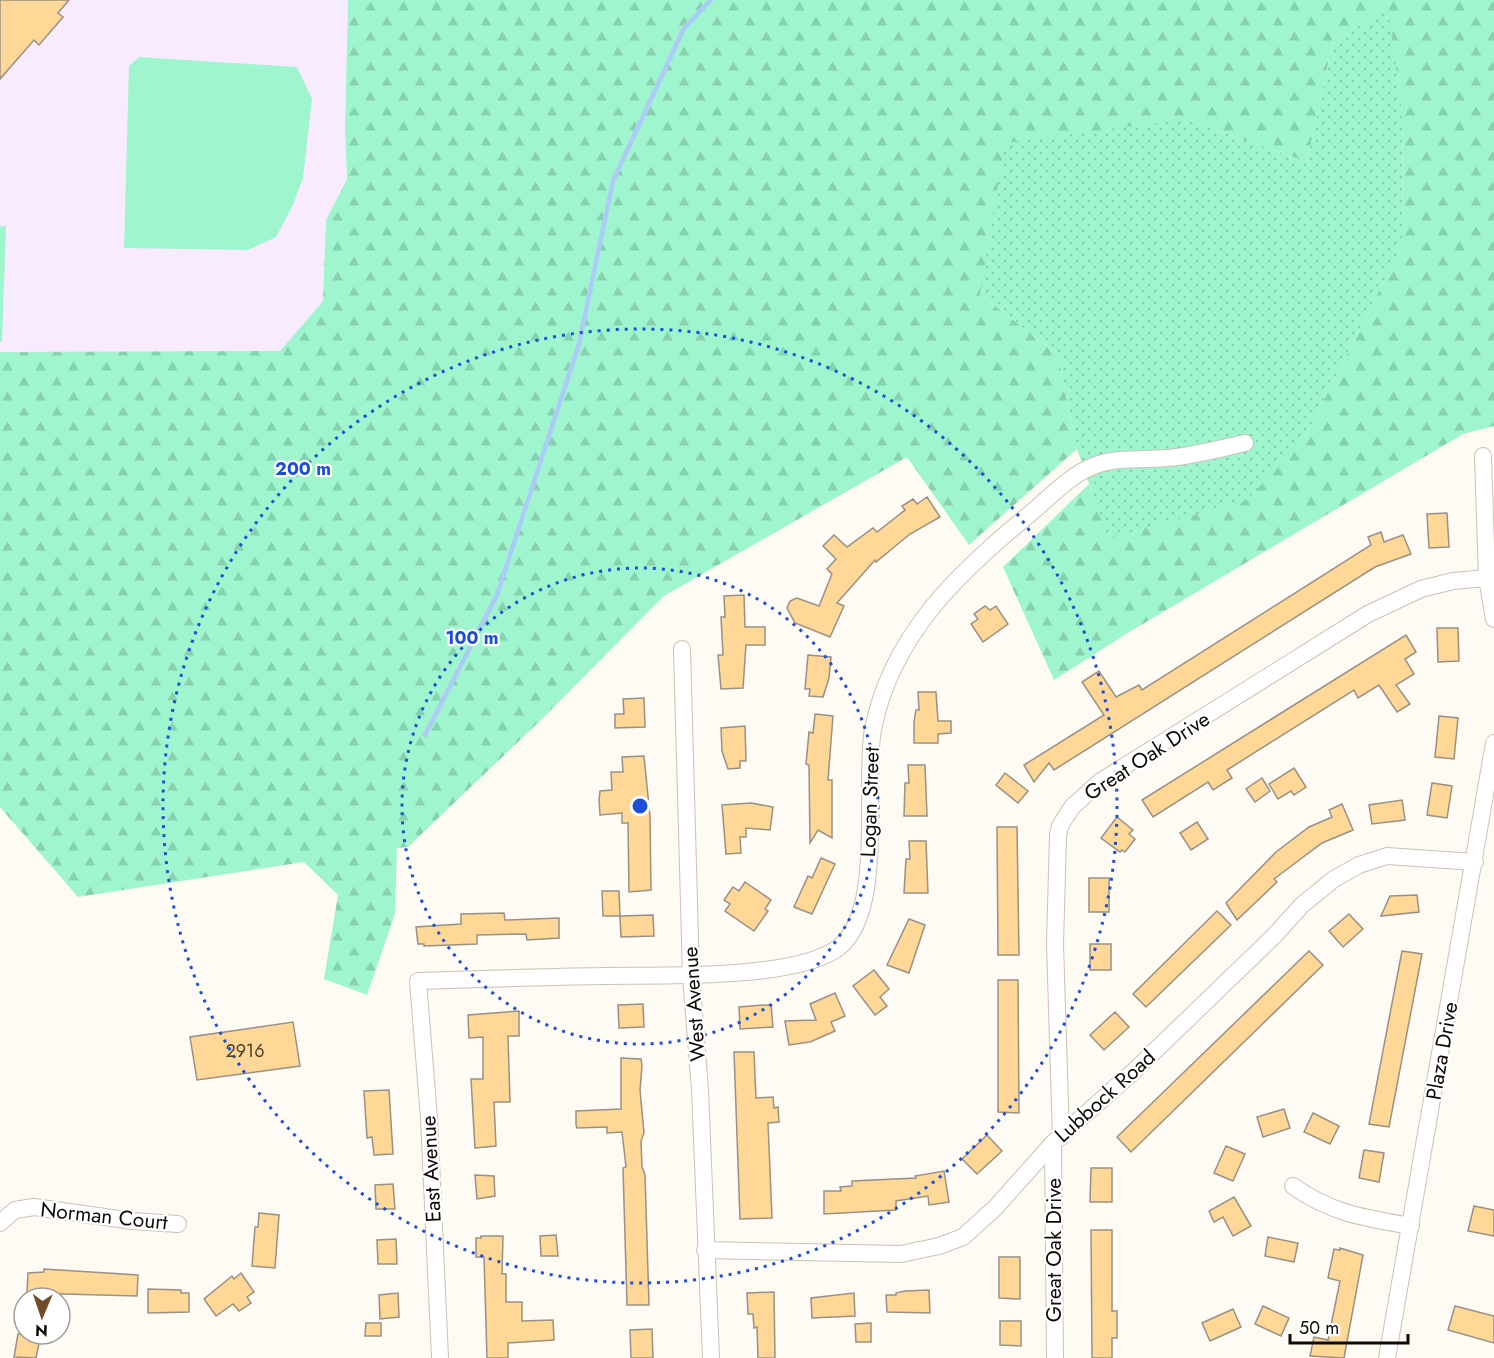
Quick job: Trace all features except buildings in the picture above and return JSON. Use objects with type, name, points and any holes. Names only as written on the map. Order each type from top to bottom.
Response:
[{"type":"street","name":"Logan Street","points":[[418,981],[691,976],[800,965],[830,953],[845,942],[861,909],[868,884],[873,731],[883,691],[921,621],[942,592],[1053,494],[1077,475],[1095,465],[1113,460],[1177,458],[1245,443]]},
{"type":"street","points":[[1483,456],[1487,578],[1494,620]]},
{"type":"street","name":"Great Oak Drive","points":[[1055,1358],[1057,1140],[1055,944],[1057,849],[1060,826],[1072,807],[1101,781],[1368,614],[1421,589],[1453,581],[1487,578]]},
{"type":"street","name":"West Avenue","points":[[682,649],[691,976],[700,1090],[711,1358]]},
{"type":"street","name":"Plaza Drive","points":[[1387,1358],[1476,862],[1494,743]]},
{"type":"street","name":"Lubbock Road","points":[[705,1250],[901,1254],[954,1241],[982,1222],[1057,1140],[1142,1063],[1275,935],[1302,905],[1345,871],[1393,856],[1476,862]]},
{"type":"street","name":"East Avenue","points":[[418,981],[429,1118],[440,1358]]},
{"type":"street","points":[[1293,1186],[1315,1202],[1332,1209],[1411,1226]]},
{"type":"street","name":"Norman Court","points":[[0,1223],[15,1210],[34,1207],[133,1221],[178,1224]]},
{"type":"shaded area","points":[[0,0],[348,0],[345,129],[347,179],[326,220],[323,301],[280,352],[0,352]]},
{"type":"green space","points":[[348,0],[1494,0],[1494,426],[1463,434],[1126,634],[1054,680],[1003,567],[1089,484],[1109,538],[1305,437],[1403,244],[1402,111],[1387,10],[1333,41],[1307,162],[1185,119],[980,294],[1058,355],[1077,449],[969,545],[907,457],[664,596],[542,719],[408,847],[397,848],[395,914],[367,995],[324,979],[338,895],[304,862],[78,897],[0,807],[0,352],[280,351],[323,301],[326,220],[347,179],[345,129]]},
{"type":"green space","points":[[1388,9],[1402,111],[1403,244],[1305,437],[1246,501],[1108,538],[1077,449],[1058,355],[980,294],[1005,143],[1185,119],[1307,162],[1333,41]]},
{"type":"green space","points":[[139,57],[297,67],[312,99],[303,178],[293,205],[276,237],[248,250],[124,248],[129,66]]},
{"type":"green space","points":[[0,226],[6,226],[2,342],[0,342]]},
{"type":"waterway","points":[[425,735],[497,595],[579,344],[613,181],[684,28],[711,0]]}]
